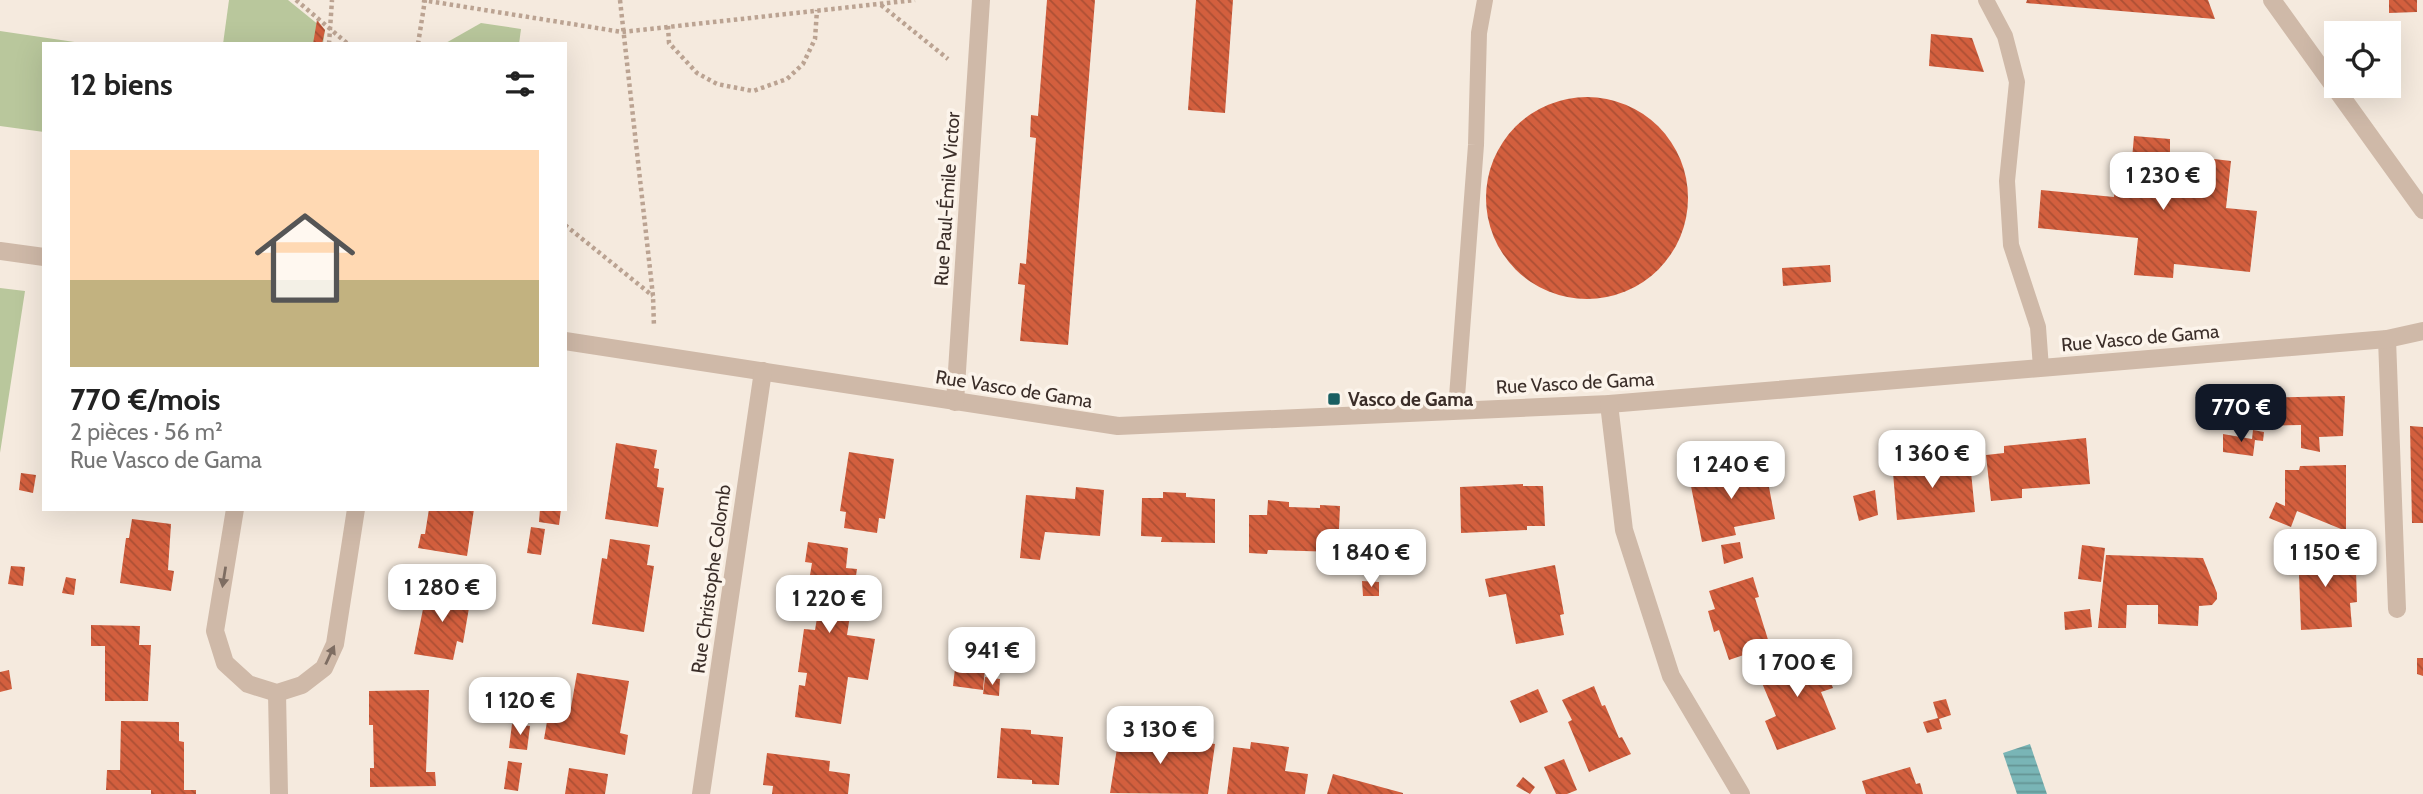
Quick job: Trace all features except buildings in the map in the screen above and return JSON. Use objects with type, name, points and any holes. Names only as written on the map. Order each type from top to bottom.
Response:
[{"type":"street","name":"Rue Paul-Émile Victor","points":[[955,401],[981,0]]},
{"type":"street","points":[[2272,0],[2423,210]]},
{"type":"street","points":[[0,251],[42,257]]},
{"type":"street","name":"Rue Vasco de Gama","points":[[567,341],[1118,426],[1609,404],[2387,339],[2423,331]]},
{"type":"street","points":[[2387,339],[2397,609]]},
{"type":"street","name":"Rue Christophe Colomb","points":[[701,794],[764,371]]},
{"type":"street","points":[[1609,404],[1624,530],[1671,676],[1741,794]]},
{"type":"street","points":[[235,511],[215,631],[225,663],[248,684],[277,693],[302,685],[324,668],[335,644],[356,511]]},
{"type":"street","points":[[277,693],[279,794]]},
{"type":"lane","points":[[1456,410],[1476,145],[1479,33],[1485,0]]},
{"type":"lane","points":[[1986,0],[2005,36],[2017,82],[2007,181],[2011,244],[2038,327],[2042,368]]},
{"type":"path","points":[[296,0],[346,42]]},
{"type":"path","points":[[329,42],[332,0]]},
{"type":"path","points":[[418,42],[423,0],[622,32],[915,0]]},
{"type":"path","points":[[620,0],[653,296],[654,356]]},
{"type":"path","points":[[881,5],[976,82]]},
{"type":"path","points":[[668,26],[669,43],[697,73],[717,85],[753,91],[787,79],[803,64],[815,39],[817,10]]},
{"type":"path","points":[[567,227],[653,296]]},
{"type":"green space","points":[[229,0],[288,0],[325,30],[323,42],[223,42]]},
{"type":"green space","points":[[481,23],[521,29],[519,42],[448,42]]},
{"type":"green space","points":[[0,31],[74,42],[42,42],[42,132],[0,126]]},
{"type":"green space","points":[[0,288],[25,291],[0,453]]},
{"type":"water","points":[[2030,744],[2047,794],[2017,794],[2003,753]]},
{"type":"place","name":"Vasco de Gama","points":[[1334,399]]}]
